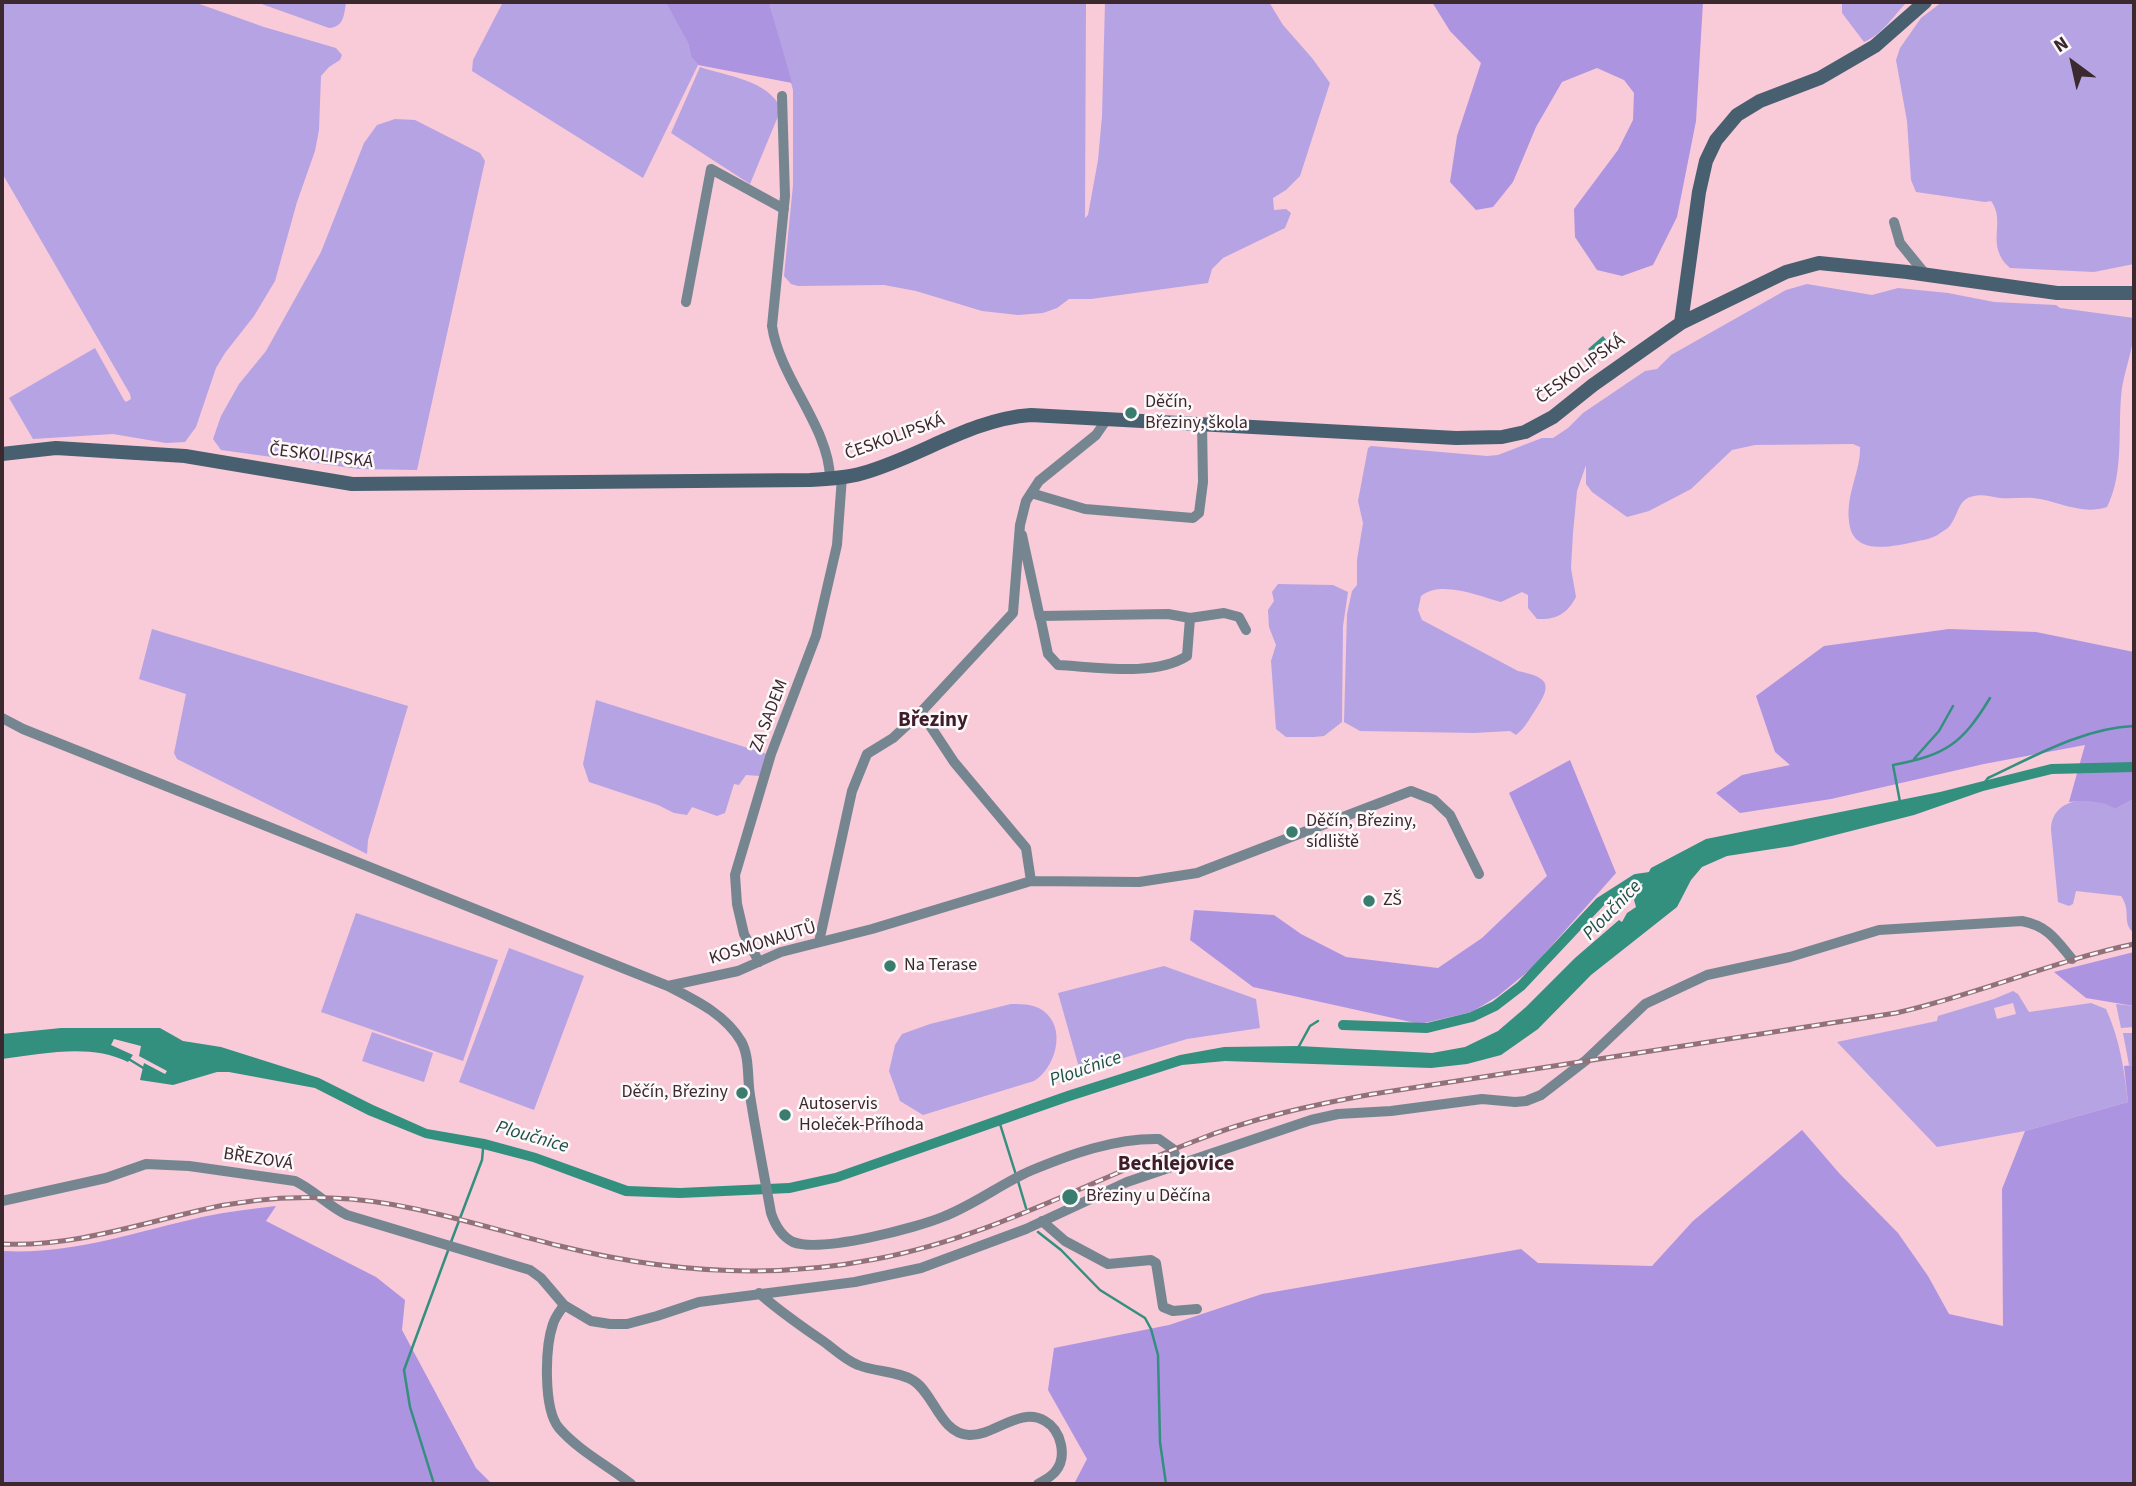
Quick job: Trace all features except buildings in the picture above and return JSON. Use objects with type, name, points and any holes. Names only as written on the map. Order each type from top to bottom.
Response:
[{"type":"main road","points":[[1681,323],[1699,192],[1706,161],[1716,140],[1737,116],[1760,101],[1820,78],[1875,46],[1925,2]]},
{"type":"main road","name":"ČESKOLIPSKÁ","points":[[2,454],[56,448],[185,456],[352,484],[836,478],[862,474],[884,466],[984,424],[1009,416],[1031,415],[1456,438],[1502,438],[1525,432],[1553,417],[1681,323],[1786,272],[1819,263],[2057,293],[2134,293]]},
{"type":"street","name":"ZA SADEM","points":[[759,962],[744,934],[737,904],[736,876],[771,754],[816,636],[837,545],[836,478],[804,403],[782,365],[775,344],[772,313],[784,209],[782,96]]},
{"type":"street","points":[[686,302],[712,169],[784,209]]},
{"type":"street","points":[[1894,222],[1900,243],[1926,275]]},
{"type":"street","points":[[819,942],[852,791],[867,754],[893,738],[922,712],[1013,613],[1020,525],[1026,501],[1039,481],[1096,435],[1107,419]]},
{"type":"street","points":[[1031,492],[1085,509],[1194,518],[1199,513],[1203,482],[1202,423]]},
{"type":"street","points":[[1020,525],[1048,654],[1059,665],[1143,668],[1175,664],[1187,656],[1190,618]]},
{"type":"street","points":[[1040,618],[1168,614],[1190,618],[1224,613],[1239,617],[1246,630]]},
{"type":"street","points":[[922,712],[954,762],[1026,848],[1031,881]]},
{"type":"street","points":[[2,718],[23,729],[668,986],[699,1002],[737,1036],[746,1054],[749,1091],[774,1223],[786,1237],[805,1245],[901,1231],[923,1224],[964,1207],[1021,1175],[1098,1147],[1140,1138],[1159,1139],[1173,1149],[1178,1164]]},
{"type":"street","name":"KOSMONAUTŮ","points":[[668,986],[738,971],[781,952],[872,929],[1031,881],[1139,882],[1197,873],[1411,790],[1434,800],[1450,815],[1479,874]]},
{"type":"street","points":[[631,1484],[599,1459],[581,1450],[552,1418],[547,1366],[549,1345],[553,1322],[564,1305],[591,1321],[627,1324],[699,1302],[855,1282],[921,1268],[1042,1222],[1127,1182],[1284,1128],[1338,1114],[1391,1111],[1482,1099],[1526,1101],[1541,1095],[1585,1061],[1629,1017],[1667,992],[1707,975],[1790,957],[1879,930],[2022,921],[2037,924],[2047,930],[2072,959]]},
{"type":"street","points":[[699,1002],[704,978]]},
{"type":"street","name":"BŘEZOVÁ","points":[[2,1201],[106,1178],[146,1164],[189,1166],[295,1181],[307,1187],[332,1208],[347,1215],[530,1270],[541,1278],[564,1305]]},
{"type":"street","points":[[1042,1222],[1065,1241],[1108,1264],[1151,1260],[1156,1263],[1163,1307],[1173,1311],[1197,1309]]},
{"type":"street","points":[[759,1293],[855,1365],[911,1378],[924,1388],[945,1421],[957,1432],[969,1435],[985,1432],[1021,1418],[1036,1417],[1047,1422],[1062,1447],[1056,1472],[1038,1484]]},
{"type":"shaded area","points":[[2,2],[194,2],[264,27],[336,48],[342,55],[340,60],[321,76],[319,130],[315,151],[297,202],[275,281],[254,316],[216,368],[196,427],[185,442],[166,443],[113,434],[33,439],[9,398],[95,348],[124,400],[126,402],[131,399],[2,173]]},
{"type":"shaded area","points":[[256,2],[346,2],[340,23],[329,28]]},
{"type":"shaded area","points":[[503,2],[668,3],[688,43],[691,57],[698,65],[643,178],[472,71],[473,60]]},
{"type":"shaded area","points":[[666,2],[769,2],[792,83],[698,65],[691,57],[688,43]]},
{"type":"shaded area","points":[[769,2],[1086,2],[1085,218],[1088,215],[1098,160],[1105,2],[1269,2],[1283,25],[1330,83],[1300,176],[1273,198],[1274,210],[1286,209],[1291,213],[1285,228],[1223,258],[1212,269],[1208,283],[1091,299],[1069,299],[1057,308],[1043,313],[1018,315],[982,311],[916,291],[884,285],[798,286],[791,284],[784,276],[793,185],[793,90]]},
{"type":"shaded area","points":[[1432,2],[1703,2],[1696,121],[1677,217],[1653,265],[1622,276],[1597,270],[1575,237],[1574,209],[1618,150],[1633,120],[1634,93],[1624,80],[1597,68],[1562,82],[1536,127],[1513,182],[1493,207],[1476,210],[1450,182],[1457,136],[1481,63],[1450,31]]},
{"type":"shaded area","points":[[1842,2],[1907,2],[1883,29],[1864,42],[1842,13]]},
{"type":"shaded area","points":[[1942,2],[2134,2],[2134,264],[2094,272],[2010,268],[1998,251],[1997,217],[1991,201],[1916,192],[1911,180],[1907,121],[1896,60],[1900,48],[1921,18]]},
{"type":"shaded area","points":[[700,67],[757,85],[775,99],[781,109],[750,184],[671,133]]},
{"type":"shaded area","points":[[395,119],[415,120],[480,153],[485,161],[417,470],[359,469],[221,450],[213,439],[221,416],[239,384],[266,351],[321,252],[364,143],[377,125]]},
{"type":"shaded area","points":[[1807,284],[1872,295],[1898,288],[1948,293],[1994,302],[2056,305],[2060,308],[2134,318],[2132,345],[2122,388],[2116,479],[2107,507],[2088,510],[2042,499],[1977,495],[1965,500],[1950,525],[1936,536],[1884,547],[1865,544],[1857,540],[1852,532],[1849,521],[1850,501],[1860,456],[1860,447],[1853,444],[1755,445],[1732,450],[1691,489],[1649,511],[1627,517],[1592,492],[1586,484],[1586,465],[1577,491],[1573,533],[1571,568],[1576,597],[1565,612],[1555,617],[1537,619],[1528,608],[1528,595],[1522,592],[1501,602],[1449,589],[1430,591],[1421,596],[1418,610],[1422,620],[1518,671],[1542,680],[1546,689],[1544,695],[1522,730],[1516,735],[1510,731],[1360,731],[1344,722],[1347,614],[1352,591],[1357,585],[1357,560],[1363,523],[1358,501],[1368,448],[1371,446],[1487,456],[1498,455],[1542,438],[1553,438],[1583,413],[1645,371],[1657,369],[1671,355],[1786,290]]},
{"type":"shaded area","points":[[1603,336],[1610,345],[1595,357],[1588,349]]},
{"type":"shaded area","points":[[1278,584],[1333,585],[1348,592],[1343,626],[1342,722],[1324,736],[1286,737],[1276,729],[1271,661],[1276,645],[1269,627],[1268,610],[1274,601],[1272,592]]},
{"type":"shaded area","points":[[152,629],[408,706],[368,840],[367,854],[177,759],[174,753],[186,694],[139,679]]},
{"type":"shaded area","points":[[1949,629],[2036,632],[2134,652],[2134,799],[2115,809],[2093,801],[2069,802],[2085,745],[1984,764],[1831,799],[1740,813],[1716,793],[1742,775],[1790,765],[1775,752],[1756,696],[1824,646]]},
{"type":"shaded area","points":[[596,700],[767,754],[760,776],[746,775],[739,785],[734,784],[725,813],[717,816],[692,807],[687,815],[674,813],[589,782],[583,764]]},
{"type":"shaded area","points":[[1570,760],[1616,873],[1531,969],[1498,996],[1472,1012],[1420,1024],[1253,987],[1190,940],[1194,910],[1274,915],[1301,934],[1346,957],[1438,968],[1482,938],[1547,876],[1509,793]]},
{"type":"shaded area","points":[[2134,762],[2134,772],[2052,774],[1983,791],[1914,815],[1792,846],[1727,856],[1702,867],[1691,880],[1677,907],[1591,975],[1538,1029],[1501,1055],[1467,1064],[1431,1068],[1225,1061],[1182,1065],[838,1182],[790,1193],[680,1198],[625,1196],[533,1162],[425,1138],[368,1115],[315,1088],[229,1072],[217,1072],[173,1085],[140,1080],[144,1063],[165,1074],[167,1071],[139,1056],[141,1046],[114,1039],[111,1045],[133,1055],[128,1062],[113,1056],[82,1051],[2,1059],[2,1034],[61,1028],[160,1028],[183,1041],[221,1047],[319,1078],[427,1129],[485,1139],[536,1153],[628,1186],[680,1188],[789,1183],[835,1173],[1067,1091],[1180,1055],[1224,1047],[1298,1046],[1432,1053],[1465,1047],[1498,1031],[1575,958],[1619,920],[1622,922],[1627,913],[1636,907],[1634,900],[1651,868],[1706,839],[1940,792],[2051,764]]},
{"type":"shaded area","points":[[2134,799],[2134,933],[2128,925],[2126,907],[2121,896],[2076,891],[2073,904],[2069,906],[2058,902],[2051,830],[2058,811],[2075,801],[2096,801],[2115,809]]},
{"type":"shaded area","points":[[356,913],[498,960],[463,1061],[321,1012]]},
{"type":"shaded area","points":[[509,948],[584,976],[534,1110],[459,1082]]},
{"type":"shaded area","points":[[2134,952],[2134,1006],[2086,998],[2054,972]]},
{"type":"shaded area","points":[[1164,966],[1256,999],[1260,1028],[1187,1039],[1080,1071],[1058,993]]},
{"type":"shaded area","points":[[2013,991],[2018,994],[2029,1012],[2091,1003],[2106,1009],[2118,1043],[2128,1102],[2025,1131],[1937,1147],[1837,1042],[1937,1021],[1938,1016]],"holes":[[[2013,1003],[2016,1014],[1997,1019],[1994,1008]]]},
{"type":"shaded area","points":[[1011,1004],[1035,1006],[1053,1022],[1057,1040],[1055,1050],[1052,1060],[1041,1075],[1034,1081],[923,1115],[900,1101],[889,1071],[895,1045],[902,1034],[930,1024]]},
{"type":"shaded area","points":[[2116,1004],[2134,1006],[2134,1027],[2121,1028]]},
{"type":"shaded area","points":[[372,1032],[433,1053],[424,1082],[362,1061]]},
{"type":"shaded area","points":[[2123,1033],[2134,1033],[2134,1065],[2129,1065]]},
{"type":"shaded area","points":[[2134,1065],[2134,1484],[1074,1484],[1087,1459],[1048,1390],[1054,1348],[1169,1325],[1262,1294],[1521,1249],[1538,1263],[1652,1266],[1693,1221],[1802,1130],[1839,1173],[1898,1233],[1928,1276],[1949,1314],[2003,1326],[2002,1189],[2025,1131],[2128,1102],[2124,1066]]},
{"type":"shaded area","points":[[276,1206],[266,1221],[376,1277],[405,1300],[402,1330],[476,1468],[492,1484],[2,1484],[2,1251],[78,1246],[202,1217]]},
{"type":"waterway","points":[[1900,802],[1893,765],[1927,757],[1951,745],[1961,737],[1990,698]]},
{"type":"waterway","points":[[1914,759],[1939,731],[1953,706]]},
{"type":"waterway","points":[[1985,782],[2023,761],[2077,738],[2134,726]]},
{"type":"waterway","name":"Ploučnice","points":[[1343,1025],[1427,1028],[1472,1017],[1495,1006],[1521,986],[1600,902],[1636,879],[1657,876]]},
{"type":"waterway","points":[[1298,1048],[1310,1026],[1318,1021]]},
{"type":"waterway","points":[[127,1058],[145,1069]]},
{"type":"waterway","points":[[1000,1124],[1016,1175]]},
{"type":"waterway","points":[[451,1242],[482,1160],[483,1149]]},
{"type":"waterway","points":[[1018,1181],[1026,1208]]},
{"type":"waterway","points":[[1038,1232],[1061,1250],[1100,1290],[1145,1318],[1151,1329],[1158,1355],[1160,1442],[1166,1484]]},
{"type":"waterway","points":[[434,1484],[410,1407],[404,1370],[449,1248]]},
{"type":"railway","points":[[2,1244],[76,1239],[214,1207],[280,1198],[314,1198],[360,1200],[417,1209],[560,1246],[638,1262],[757,1271],[836,1266],[876,1259],[959,1237],[999,1223],[1195,1141],[1282,1113],[1373,1094],[1896,1013],[1956,997],[2074,959],[2134,944]]},
{"type":"place","name":"Děčín, Březiny, škola","points":[[1131,413]]},
{"type":"place","name":"Děčín, Březiny, sídliště","points":[[1292,832]]},
{"type":"place","name":"ZŠ","points":[[1369,901]]},
{"type":"place","name":"Na Terase","points":[[890,966]]},
{"type":"place","name":"Děčín, Březiny","points":[[742,1093]]},
{"type":"place","name":"Autoservis Holeček-Příhoda","points":[[785,1115]]},
{"type":"place","name":"Březiny u Děčína","points":[[1070,1197]]},
{"type":"district","name":"Březiny","points":[[933,721]]},
{"type":"district","name":"Bechlejovice","points":[[1176,1165]]}]
